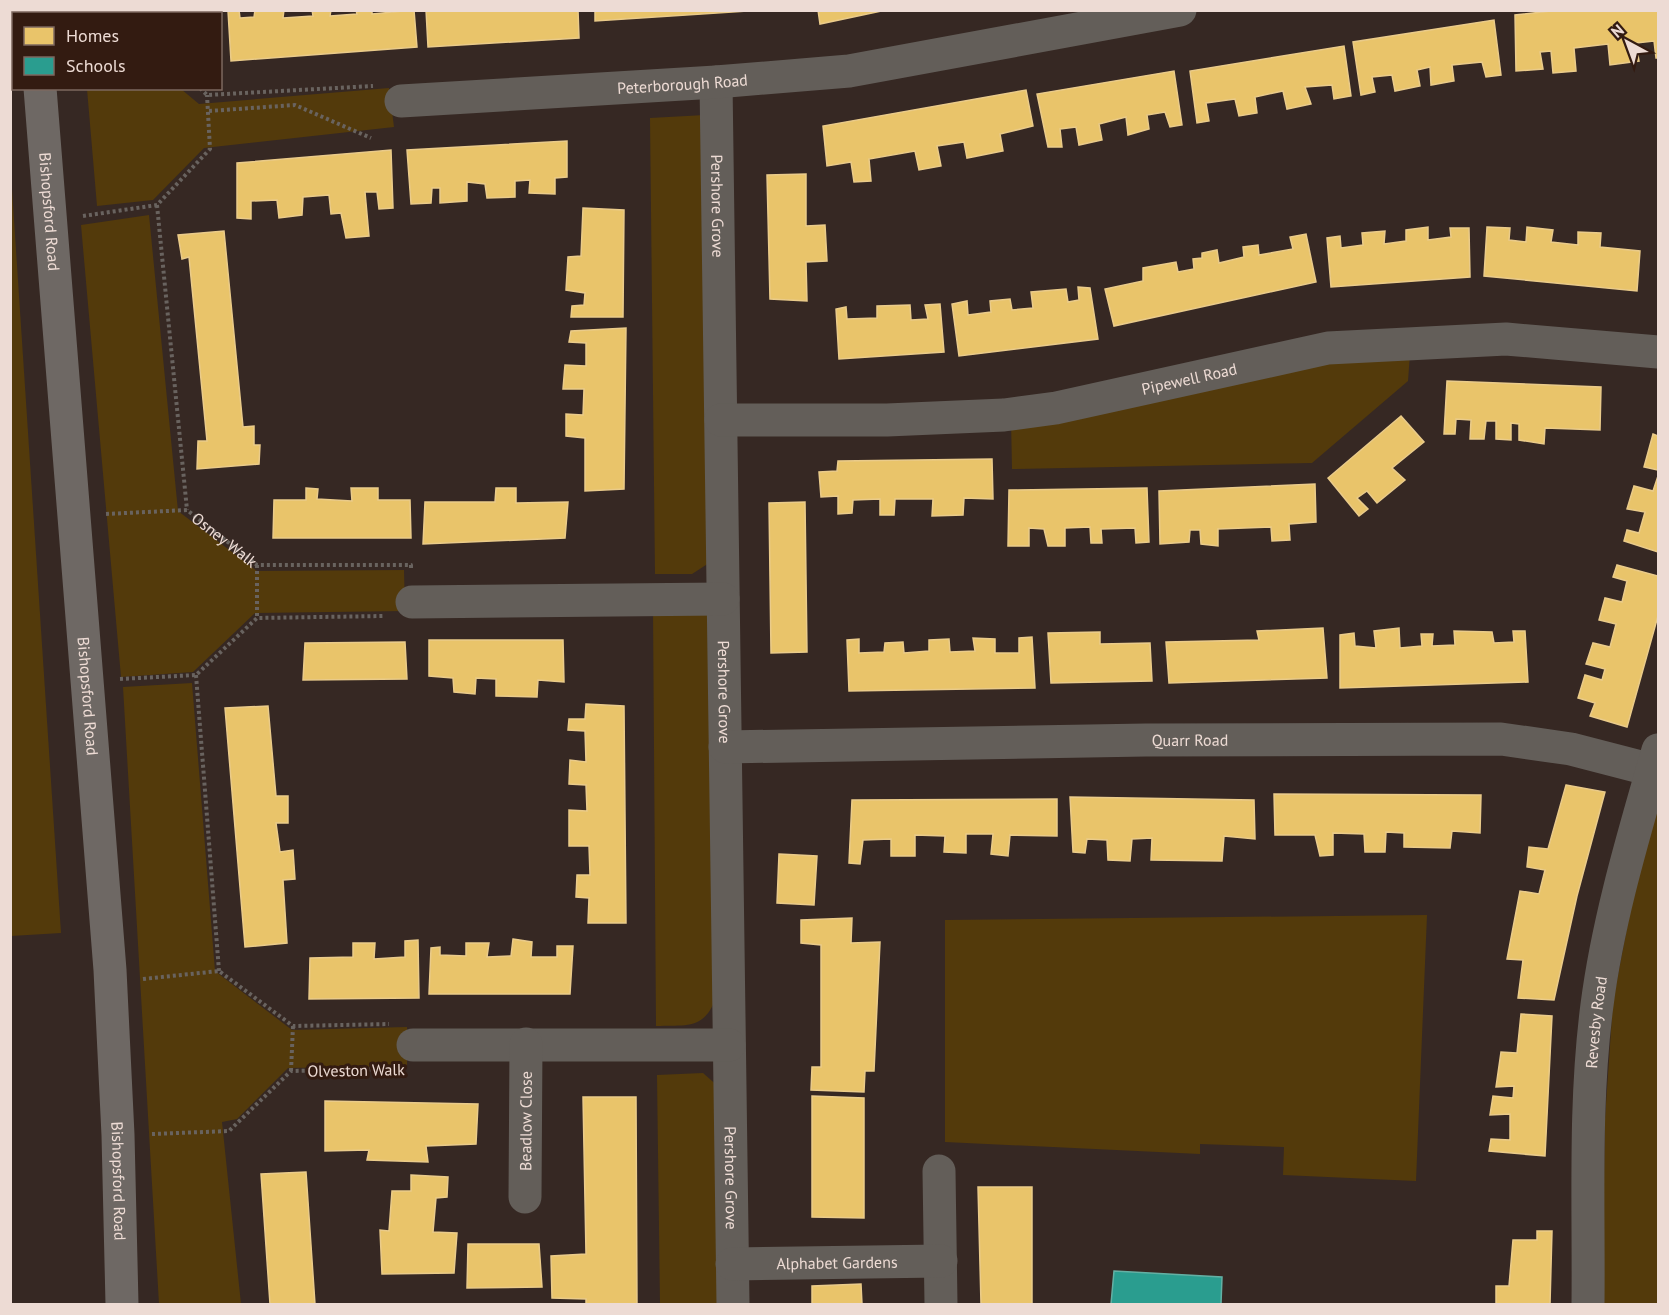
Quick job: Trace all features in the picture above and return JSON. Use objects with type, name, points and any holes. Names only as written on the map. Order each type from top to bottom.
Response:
[{"type":"main road","name":"Bishopsford Road","points":[[40,90],[110,982],[118,1135],[122,1305]]},
{"type":"street","name":"Peterborough Road","points":[[401,102],[849,71],[1180,10]]},
{"type":"street","name":"Pershore Grove","points":[[716,82],[733,1305]]},
{"type":"street","name":"Pipewell Road","points":[[721,420],[887,420],[1004,415],[1056,408],[1328,348],[1506,339],[1659,352]]},
{"type":"street","points":[[412,602],[723,599]]},
{"type":"street","name":"Quarr Road","points":[[725,747],[1169,740],[1501,739],[1655,759]]},
{"type":"street","name":"Revesby Road","points":[[1588,1305],[1590,1108],[1597,1005],[1611,924],[1655,759]]},
{"type":"street","name":"Beadlow Close","points":[[525,1197],[526,1044]]},
{"type":"street","name":"Olveston Walk","points":[[412,1045],[729,1045]]},
{"type":"street","points":[[939,1171],[941,1305]]},
{"type":"street","name":"Alphabet Gardens","points":[[732,1264],[941,1262]]},
{"type":"path","points":[[207,95],[399,84],[401,102]]},
{"type":"path","points":[[51,220],[157,205],[210,149],[207,95],[202,90]]},
{"type":"path","points":[[209,111],[295,105],[371,138]]},
{"type":"path","points":[[157,205],[187,510]]},
{"type":"path","name":"Osney Walk","points":[[74,516],[187,510],[257,565],[411,566],[412,602]]},
{"type":"path","points":[[257,565],[257,618]]},
{"type":"path","points":[[86,681],[196,675],[257,618],[412,616],[412,602]]},
{"type":"path","points":[[196,675],[219,970]]},
{"type":"path","points":[[110,982],[219,970],[293,1026],[291,1071]]},
{"type":"path","name":"Olveston Walk","points":[[118,1135],[229,1131],[291,1071],[413,1069],[412,1023],[293,1026]]},
{"type":"shaded area","points":[[389,88],[394,127],[204,148],[153,200],[97,206],[87,90],[182,90],[199,104]]},
{"type":"shaded area","points":[[705,115],[709,563],[692,574],[655,574],[650,118]]},
{"type":"shaded area","points":[[10,159],[61,933],[11,936],[10,936]]},
{"type":"shaded area","points":[[149,215],[178,511],[257,571],[404,570],[405,611],[255,613],[193,672],[121,677],[81,225]]},
{"type":"shaded area","points":[[1410,354],[1408,381],[1312,463],[1012,469],[1011,419],[1326,359]]},
{"type":"shaded area","points":[[653,608],[713,608],[716,997],[711,1008],[700,1020],[676,1026],[656,1026]]},
{"type":"shaded area","points":[[192,683],[215,971],[292,1030],[407,1027],[407,1066],[288,1068],[237,1119],[222,1122],[241,1304],[159,1304],[123,687]]},
{"type":"shaded area","points":[[1658,801],[1658,1304],[1602,1304],[1605,1119],[1613,1002],[1632,901]]},
{"type":"shaded area","points":[[1427,915],[1416,1181],[1283,1175],[1284,1147],[1200,1144],[1200,1154],[945,1142],[945,920]]},
{"type":"shaded area","points":[[703,1073],[720,1088],[721,1304],[660,1304],[657,1075]]},
{"type":"building: Homes","points":[[239,10],[240,18],[254,17],[255,10],[284,10],[283,18],[313,16],[312,10],[331,10],[330,16],[357,14],[356,10],[372,10],[372,14],[414,10],[417,47],[231,61],[228,11]]},
{"type":"building: Homes","points":[[426,10],[578,10],[579,38],[428,47]]},
{"type":"building: Homes","points":[[595,10],[763,10],[595,21]]},
{"type":"building: Homes","points":[[818,10],[886,10],[820,24]]},
{"type":"building: Homes","points":[[1560,10],[1658,10],[1658,58],[1656,58],[1654,41],[1636,43],[1639,61],[1610,65],[1608,44],[1574,48],[1576,71],[1553,73],[1551,51],[1540,52],[1543,69],[1516,71],[1515,15]]},
{"type":"building: Homes","points":[[1494,20],[1501,75],[1486,77],[1482,62],[1452,65],[1454,81],[1431,85],[1430,67],[1417,70],[1420,86],[1395,91],[1392,75],[1372,77],[1375,92],[1361,95],[1353,42]]},
{"type":"building: Homes","points":[[1344,46],[1351,96],[1334,99],[1332,85],[1305,87],[1311,104],[1287,109],[1283,91],[1255,97],[1257,113],[1239,116],[1235,99],[1206,103],[1209,121],[1197,123],[1190,71]]},
{"type":"building: Homes","points":[[1174,71],[1182,125],[1170,127],[1165,112],[1147,115],[1149,129],[1128,135],[1126,117],[1099,124],[1102,140],[1079,145],[1076,127],[1060,129],[1062,147],[1048,147],[1037,94]]},
{"type":"building: Homes","points":[[1026,90],[1033,126],[1000,134],[1003,151],[967,158],[964,142],[937,146],[941,166],[919,170],[915,151],[869,159],[871,181],[854,182],[851,162],[827,166],[823,126]]},
{"type":"building: Homes","points":[[567,141],[567,177],[555,178],[555,194],[529,193],[530,180],[515,181],[515,197],[487,198],[485,184],[467,182],[467,201],[440,203],[440,188],[432,188],[431,203],[411,204],[407,150]]},
{"type":"building: Homes","points":[[391,150],[393,208],[379,209],[377,192],[365,192],[369,236],[346,238],[341,213],[331,214],[329,195],[303,197],[302,215],[279,218],[277,200],[251,201],[251,219],[237,218],[237,163]]},
{"type":"building: Homes","points":[[806,174],[806,226],[825,225],[827,261],[806,262],[807,301],[770,299],[767,175]]},
{"type":"building: Homes","points":[[583,208],[624,210],[623,317],[571,317],[572,306],[584,305],[585,293],[566,290],[568,257],[581,256]]},
{"type":"building: Homes","points":[[1428,227],[1428,240],[1451,237],[1450,228],[1469,228],[1470,277],[1331,287],[1327,238],[1340,236],[1341,248],[1363,245],[1362,233],[1385,231],[1384,244],[1406,241],[1406,230]]},
{"type":"building: Homes","points":[[1487,227],[1510,228],[1509,240],[1526,242],[1527,227],[1553,230],[1551,242],[1578,245],[1578,232],[1601,233],[1600,247],[1640,251],[1637,291],[1484,276]]},
{"type":"building: Homes","points":[[224,231],[243,427],[254,426],[254,445],[260,445],[259,464],[197,469],[198,441],[207,441],[189,257],[182,259],[178,235]]},
{"type":"building: Homes","points":[[1306,234],[1316,282],[1114,326],[1105,289],[1143,281],[1143,268],[1176,262],[1178,272],[1194,269],[1193,259],[1202,258],[1202,253],[1217,250],[1219,263],[1244,257],[1243,247],[1258,245],[1259,255],[1293,249],[1290,237]]},
{"type":"building: Homes","points":[[1078,287],[1090,288],[1098,339],[959,356],[952,304],[967,301],[968,315],[991,312],[990,301],[1010,299],[1012,310],[1033,308],[1031,292],[1066,289],[1068,302],[1079,300]]},
{"type":"building: Homes","points":[[940,304],[944,352],[839,359],[836,309],[846,307],[847,319],[877,318],[877,306],[910,305],[911,320],[928,319],[925,305]]},
{"type":"building: Homes","points":[[626,328],[624,489],[585,491],[585,438],[566,436],[566,414],[583,415],[584,389],[563,389],[565,365],[586,366],[586,343],[569,342],[571,331]]},
{"type":"building: Homes","points":[[1447,381],[1601,387],[1600,430],[1545,428],[1544,444],[1519,440],[1519,424],[1511,423],[1511,440],[1496,439],[1496,421],[1486,421],[1484,439],[1470,439],[1471,420],[1456,419],[1455,434],[1444,434]]},
{"type":"building: Homes","points":[[1401,416],[1424,442],[1392,468],[1405,480],[1377,503],[1367,491],[1357,498],[1368,509],[1359,516],[1328,478]]},
{"type":"building: Homes","points":[[1653,434],[1658,436],[1658,470],[1644,467]]},
{"type":"building: Homes","points":[[992,459],[993,499],[964,498],[963,515],[932,516],[933,499],[895,499],[894,515],[880,515],[880,499],[853,500],[852,513],[838,514],[838,496],[821,497],[819,472],[837,471],[838,461]]},
{"type":"building: Homes","points":[[1658,476],[1658,552],[1624,541],[1627,530],[1639,533],[1645,512],[1627,509],[1634,486],[1653,491]]},
{"type":"building: Homes","points":[[1315,484],[1316,522],[1289,524],[1290,540],[1272,541],[1271,527],[1218,529],[1218,546],[1201,544],[1200,530],[1190,530],[1189,542],[1160,544],[1159,491]]},
{"type":"building: Homes","points":[[306,488],[318,489],[317,499],[352,501],[351,488],[378,488],[378,500],[410,500],[411,538],[273,538],[274,500],[306,500]]},
{"type":"building: Homes","points":[[496,488],[516,488],[516,503],[568,502],[565,538],[423,544],[425,502],[495,502]]},
{"type":"building: Homes","points":[[1147,488],[1149,542],[1136,543],[1135,528],[1101,529],[1102,543],[1091,543],[1090,527],[1065,528],[1065,546],[1048,546],[1044,529],[1029,528],[1029,546],[1008,546],[1009,490]]},
{"type":"building: Homes","points":[[805,502],[807,652],[771,653],[769,503]]},
{"type":"building: Homes","points":[[1617,565],[1658,576],[1658,616],[1627,727],[1590,716],[1595,703],[1578,698],[1585,675],[1602,680],[1605,669],[1586,664],[1593,643],[1610,647],[1616,624],[1599,620],[1605,598],[1622,602],[1627,581],[1613,577]]},
{"type":"building: Homes","points":[[1323,628],[1327,678],[1169,683],[1166,642],[1259,640],[1257,631]]},
{"type":"building: Homes","points":[[1399,628],[1400,648],[1422,646],[1421,634],[1433,634],[1432,646],[1455,645],[1454,631],[1492,632],[1494,643],[1514,642],[1513,631],[1525,631],[1528,682],[1340,688],[1340,635],[1354,633],[1355,646],[1376,648],[1374,631]]},
{"type":"building: Homes","points":[[1100,632],[1100,644],[1150,643],[1152,681],[1051,683],[1048,633]]},
{"type":"building: Homes","points":[[1032,637],[1035,688],[849,691],[847,640],[859,639],[859,653],[884,652],[885,643],[903,642],[904,653],[929,651],[929,640],[949,639],[950,652],[975,651],[973,638],[995,639],[995,653],[1019,653],[1019,638]]},
{"type":"building: Homes","points":[[429,640],[563,640],[564,682],[538,680],[537,697],[496,696],[496,679],[476,678],[475,694],[454,692],[453,678],[429,676]]},
{"type":"building: Homes","points":[[405,642],[407,679],[303,680],[305,643]]},
{"type":"building: Homes","points":[[586,704],[624,706],[626,923],[588,923],[589,898],[576,897],[577,875],[590,875],[589,846],[569,846],[569,810],[587,811],[586,785],[569,784],[570,760],[586,762],[585,731],[568,730],[569,719],[585,719]]},
{"type":"building: Homes","points":[[268,706],[276,796],[288,796],[288,823],[276,823],[280,852],[293,850],[295,879],[283,880],[287,943],[245,947],[225,708]]},
{"type":"building: Homes","points":[[1566,785],[1605,792],[1577,896],[1554,1000],[1518,998],[1523,960],[1507,959],[1520,891],[1539,894],[1545,870],[1527,867],[1529,847],[1548,849]]},
{"type":"building: Homes","points":[[1274,794],[1481,795],[1480,833],[1452,831],[1450,848],[1404,847],[1404,833],[1386,832],[1385,852],[1365,852],[1364,834],[1333,833],[1333,855],[1320,856],[1315,835],[1275,835]]},
{"type":"building: Homes","points":[[1070,797],[1254,800],[1255,839],[1224,836],[1222,861],[1151,860],[1152,838],[1132,839],[1130,861],[1108,860],[1107,840],[1087,839],[1085,853],[1073,852]]},
{"type":"building: Homes","points":[[1057,799],[1057,836],[1010,835],[1008,856],[991,854],[993,834],[966,834],[966,853],[944,852],[945,836],[915,835],[915,856],[891,856],[891,839],[863,840],[860,864],[849,863],[852,800]]},
{"type":"building: Homes","points":[[779,854],[817,856],[814,905],[777,903]]},
{"type":"building: Homes","points":[[852,918],[851,943],[880,942],[874,1071],[865,1071],[864,1092],[811,1090],[812,1067],[821,1067],[821,945],[801,943],[801,920]]},
{"type":"building: Homes","points":[[513,939],[532,942],[531,957],[557,957],[557,946],[573,946],[570,994],[429,994],[431,948],[440,947],[440,955],[466,956],[466,943],[489,943],[487,957],[511,956]]},
{"type":"building: Homes","points":[[418,940],[419,998],[309,999],[310,958],[353,957],[353,943],[375,943],[374,959],[405,957],[405,941]]},
{"type":"building: Homes","points":[[1521,1014],[1552,1016],[1545,1156],[1489,1151],[1491,1139],[1510,1140],[1510,1114],[1490,1115],[1493,1096],[1513,1098],[1514,1086],[1496,1087],[1501,1052],[1517,1053]]},
{"type":"building: Homes","points":[[812,1096],[864,1098],[864,1218],[812,1217]]},
{"type":"building: Homes","points":[[583,1097],[636,1097],[637,1304],[586,1304],[586,1299],[552,1298],[551,1256],[586,1254]]},
{"type":"building: Homes","points":[[325,1101],[478,1104],[476,1144],[426,1146],[428,1162],[367,1160],[369,1150],[325,1151]]},
{"type":"building: Homes","points":[[306,1172],[315,1304],[270,1304],[261,1174]]},
{"type":"building: Homes","points":[[411,1175],[448,1177],[447,1197],[436,1198],[433,1232],[457,1233],[454,1273],[382,1274],[380,1230],[389,1231],[392,1191],[411,1191]]},
{"type":"building: Homes","points":[[978,1187],[1032,1187],[1032,1304],[981,1304]]},
{"type":"building: Homes","points":[[1537,1231],[1552,1231],[1550,1304],[1496,1304],[1496,1286],[1509,1286],[1513,1240],[1537,1240]]},
{"type":"building: Homes","points":[[468,1244],[539,1244],[542,1287],[467,1288]]},
{"type":"building: Homes","points":[[861,1284],[862,1304],[812,1304],[812,1286]]},
{"type":"building: Schools","points":[[1114,1271],[1222,1277],[1221,1304],[1111,1304]]}]
